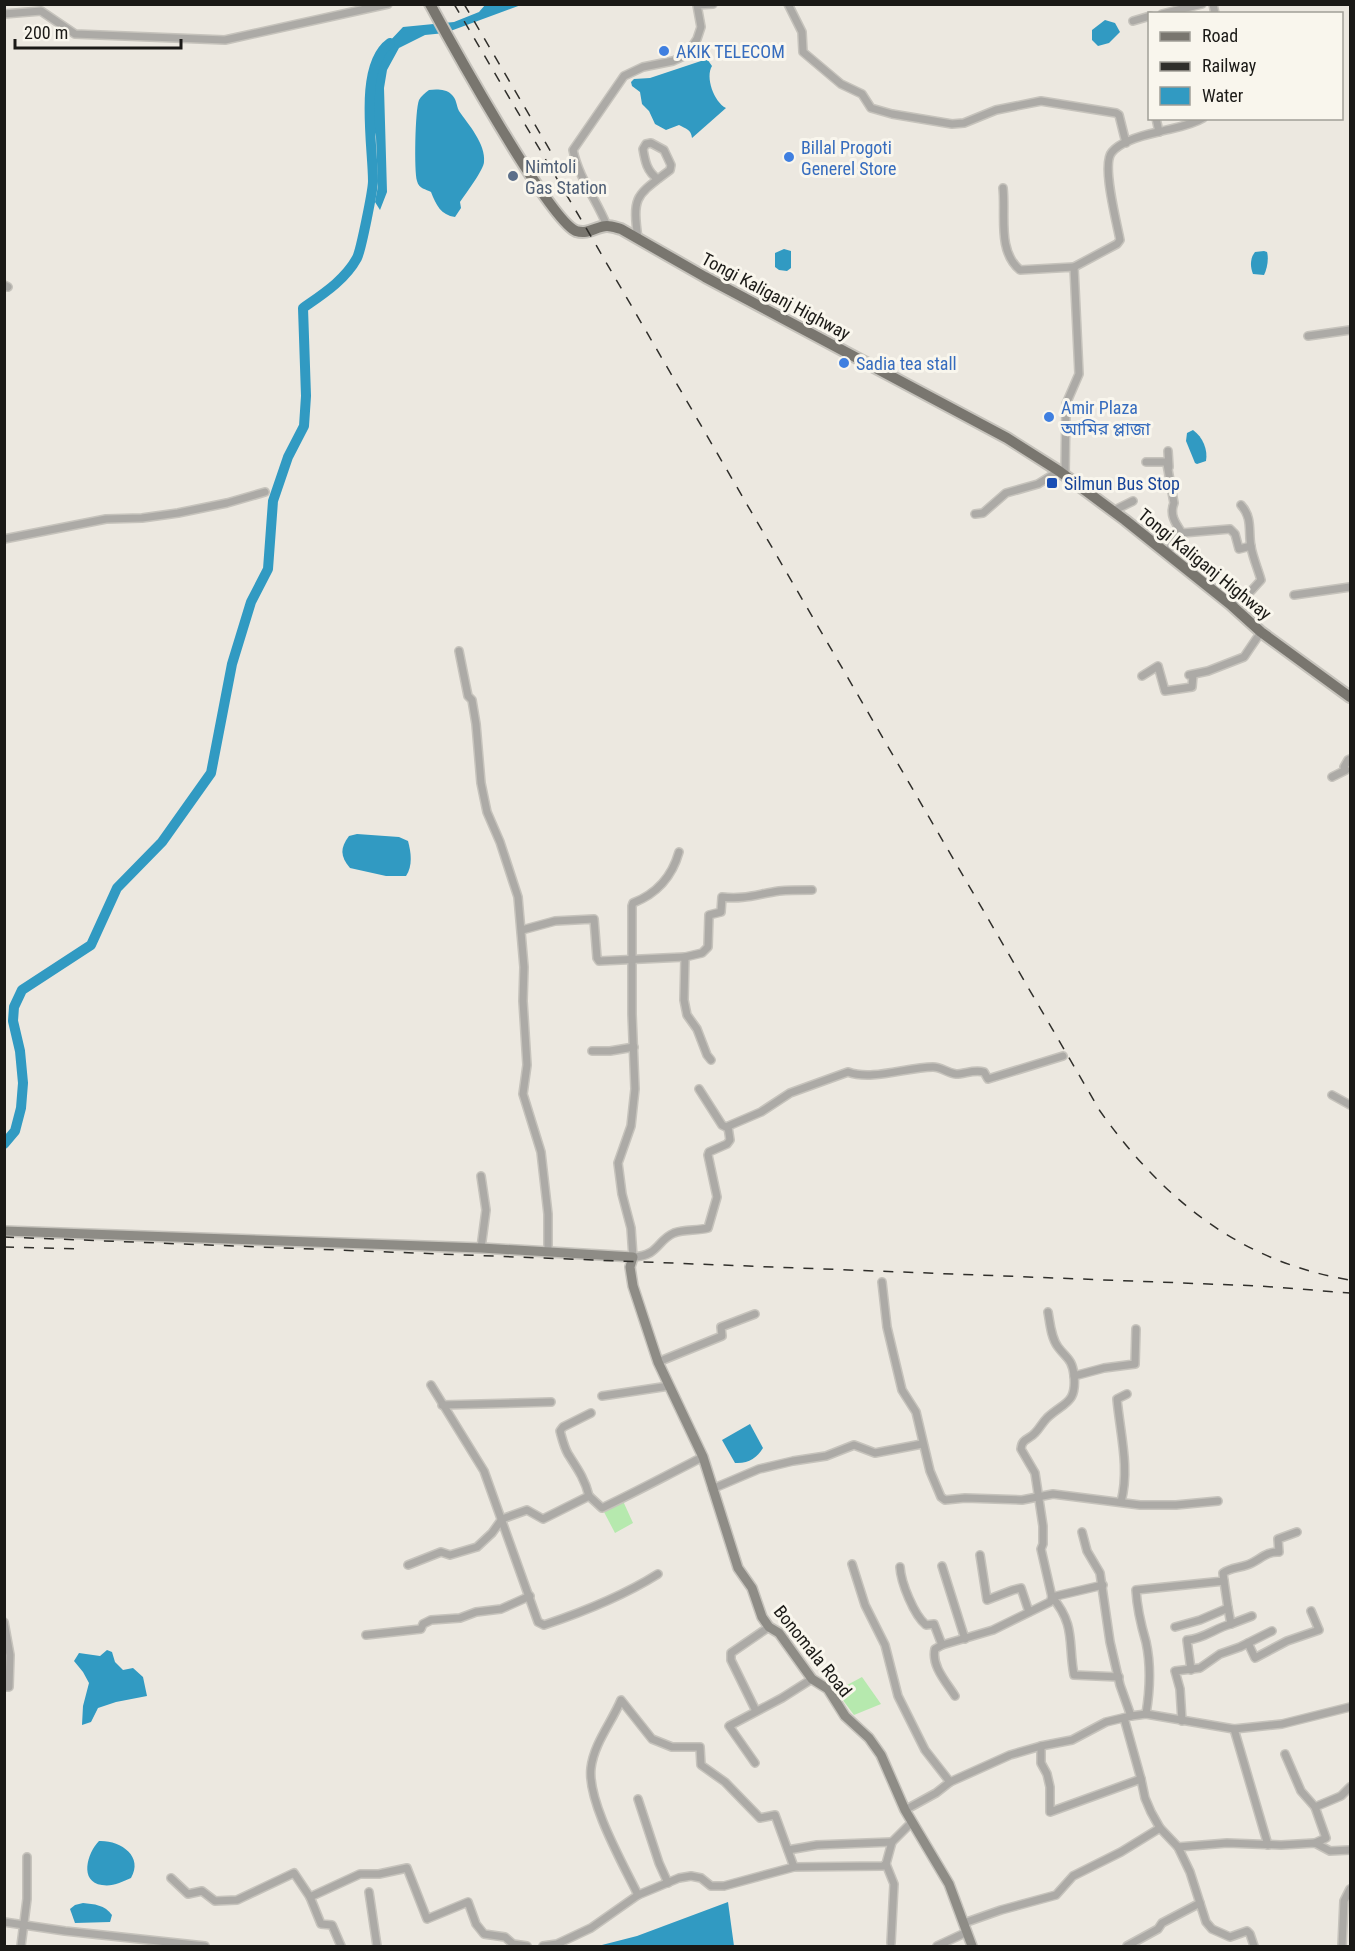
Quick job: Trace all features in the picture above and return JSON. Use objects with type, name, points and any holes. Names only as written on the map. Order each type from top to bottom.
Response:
[{"type":"main road","points":[[430,5],[451,46],[566,224],[577,231],[589,232],[607,226]]},
{"type":"main road","name":"Tongi Kaliganj Highway","points":[[607,226],[621,229],[705,277],[1006,438],[1062,474],[1113,512],[1230,604],[1261,632],[1350,697]]},
{"type":"street","points":[[4,14],[41,11],[75,34],[225,40],[388,4]]},
{"type":"street","points":[[607,226],[601,210],[586,188],[573,150],[624,76],[643,67],[673,61],[684,56],[697,39],[701,27],[697,5],[713,4]]},
{"type":"street","points":[[788,4],[802,32],[803,52],[841,84],[862,93],[871,108],[892,114],[952,124],[964,123],[996,110],[1041,101],[1116,113],[1119,115],[1126,143]]},
{"type":"street","points":[[1170,12],[1202,4]]},
{"type":"street","points":[[1133,21],[1148,16]]},
{"type":"street","points":[[1156,120],[1159,132]]},
{"type":"street","points":[[1004,188],[1002,224],[1014,264],[1020,270],[1074,267],[1117,244],[1120,240],[1110,186],[1109,156],[1113,151],[1126,143],[1199,120]]},
{"type":"street","points":[[638,239],[635,204],[639,197],[670,170],[664,150],[646,144],[643,149],[646,165],[658,179]]},
{"type":"street","points":[[975,514],[982,513],[1006,493],[1062,474],[1066,404],[1079,374],[1074,267]]},
{"type":"street","points":[[1308,336],[1350,330]]},
{"type":"street","points":[[1168,452],[1174,503],[1172,516],[1182,533]]},
{"type":"street","points":[[1146,462],[1165,462],[1169,467]]},
{"type":"street","points":[[4,538],[106,519],[142,518],[178,513],[265,492]]},
{"type":"street","points":[[1113,512],[1133,501]]},
{"type":"street","points":[[1230,604],[1251,591],[1262,580],[1251,546],[1248,512],[1241,506]]},
{"type":"street","points":[[1166,553],[1182,533],[1230,528],[1235,534],[1239,549],[1251,546]]},
{"type":"street","points":[[1294,595],[1350,587]]},
{"type":"street","points":[[1142,676],[1158,666],[1165,691],[1192,687],[1191,675],[1244,657],[1261,632]]},
{"type":"street","points":[[459,651],[468,696],[472,700],[481,783],[487,812],[500,842],[518,897],[522,930],[527,1065],[523,1094],[541,1152],[548,1215],[548,1252]]},
{"type":"street","points":[[1332,777],[1346,770],[1344,767],[1350,759]]},
{"type":"street","points":[[633,1257],[631,1228],[622,1194],[618,1163],[631,1126],[635,1089],[633,903],[645,898],[658,888],[672,873],[679,852]]},
{"type":"street","points":[[522,930],[555,921],[594,919],[597,960],[685,957],[702,952],[708,947],[709,915],[721,912],[722,897],[735,899],[776,891],[812,890]]},
{"type":"street","points":[[685,957],[684,1000],[687,1015],[697,1029],[711,1060]]},
{"type":"street","points":[[592,1051],[634,1047]]},
{"type":"street","points":[[699,1089],[722,1125],[728,1126],[761,1112],[790,1093],[848,1072],[855,1075],[871,1074],[936,1066],[956,1074],[984,1072],[988,1079],[1063,1056]]},
{"type":"street","points":[[1332,1095],[1350,1105]]},
{"type":"street","points":[[4,1231],[482,1248],[643,1257],[652,1252],[670,1234],[708,1228],[717,1197],[708,1155],[730,1140],[728,1126]]},
{"type":"street","points":[[481,1176],[486,1210],[482,1248]]},
{"type":"street","name":"Bonomala Road","points":[[633,1257],[630,1267],[631,1276],[658,1362],[703,1457],[738,1568],[752,1588],[762,1617],[769,1627],[784,1639],[812,1679],[828,1689],[845,1716],[869,1738],[882,1755],[905,1810],[949,1884],[972,1947]]},
{"type":"street","points":[[882,1282],[891,1348],[902,1390],[916,1412],[930,1471],[941,1497],[945,1500],[965,1498],[1022,1500],[1053,1494],[1067,1494],[1154,1505],[1218,1501]]},
{"type":"street","points":[[1048,1312],[1054,1339],[1058,1347],[1071,1360],[1074,1393],[1070,1401],[1047,1418],[1035,1434],[1023,1440],[1021,1449],[1035,1473],[1042,1526],[1041,1550],[1052,1597],[1064,1612],[1072,1641],[1074,1675],[1119,1677]]},
{"type":"street","points":[[658,1362],[722,1335],[721,1327],[755,1314]]},
{"type":"street","points":[[1074,1376],[1104,1368],[1135,1364],[1136,1329]]},
{"type":"street","points":[[431,1385],[484,1471],[538,1622],[544,1625],[609,1600],[657,1574]]},
{"type":"street","points":[[602,1396],[669,1386]]},
{"type":"street","points":[[1121,1502],[1126,1467],[1117,1398],[1127,1394]]},
{"type":"street","points":[[442,1405],[551,1402]]},
{"type":"street","points":[[591,1413],[563,1427],[560,1431],[567,1452],[585,1482],[589,1496],[602,1508],[642,1490],[650,1483],[703,1457]]},
{"type":"street","points":[[712,1489],[759,1469],[826,1456],[854,1445],[875,1453],[922,1444]]},
{"type":"street","points":[[408,1565],[441,1552],[450,1555],[477,1547],[492,1533],[502,1519],[527,1509],[543,1519],[589,1496]]},
{"type":"street","points":[[1082,1532],[1087,1551],[1100,1573],[1103,1585],[1110,1642],[1145,1798],[1160,1828],[1178,1847],[1190,1872],[1206,1922],[1212,1929],[1230,1937],[1246,1932],[1250,1934],[1254,1947]]},
{"type":"street","points":[[1231,1624],[1223,1573],[1250,1564],[1274,1551],[1280,1552],[1278,1539],[1297,1532]]},
{"type":"street","points":[[980,1555],[987,1600],[1021,1588],[1029,1612]]},
{"type":"street","points":[[852,1564],[865,1605],[885,1645],[898,1696],[925,1750],[950,1782]]},
{"type":"street","points":[[942,1566],[965,1639]]},
{"type":"street","points":[[900,1567],[903,1584],[912,1605],[922,1622],[926,1625],[934,1624],[942,1645]]},
{"type":"street","points":[[1146,1714],[1150,1691],[1148,1659],[1137,1610],[1136,1590],[1224,1581]]},
{"type":"street","points":[[1052,1597],[1103,1585]]},
{"type":"street","points":[[366,1635],[422,1629],[423,1624],[431,1620],[460,1618],[476,1612],[501,1609],[530,1596]]},
{"type":"street","points":[[955,1696],[937,1666],[934,1656],[935,1649],[1014,1621],[1050,1602],[1052,1597]]},
{"type":"street","points":[[1175,1627],[1200,1620],[1228,1608]]},
{"type":"street","points":[[1248,1643],[1255,1658],[1287,1641],[1319,1630],[1311,1611]]},
{"type":"street","points":[[1191,1670],[1187,1640],[1198,1639],[1219,1627],[1252,1616]]},
{"type":"street","points":[[4,1622],[10,1655],[9,1687],[4,1687]]},
{"type":"street","points":[[756,1711],[731,1659],[731,1653],[769,1627]]},
{"type":"street","points":[[1182,1721],[1180,1689],[1174,1672],[1204,1666],[1220,1654],[1272,1631]]},
{"type":"street","points":[[755,1763],[729,1726],[812,1679]]},
{"type":"street","points":[[638,1895],[596,1802],[592,1783],[591,1768],[599,1741],[612,1721],[621,1700],[652,1739],[672,1747],[700,1747],[701,1765],[725,1782],[760,1818],[775,1815],[794,1867]]},
{"type":"street","points":[[905,1810],[936,1793],[950,1782],[1010,1755],[1072,1740],[1106,1722],[1127,1717],[1146,1714],[1234,1729],[1282,1724],[1350,1707]]},
{"type":"street","points":[[1234,1729],[1268,1845]]},
{"type":"street","points":[[1041,1746],[1041,1763],[1050,1787],[1050,1812],[1141,1779]]},
{"type":"street","points":[[1178,1847],[1227,1843],[1268,1845],[1315,1843],[1326,1838],[1315,1807],[1302,1791],[1285,1754]]},
{"type":"street","points":[[1315,1807],[1341,1796],[1350,1787]]},
{"type":"street","points":[[638,1799],[668,1883]]},
{"type":"street","points":[[891,1943],[894,1884],[886,1864],[892,1842],[912,1822]]},
{"type":"street","points":[[937,1947],[966,1927],[1001,1910],[1056,1895],[1073,1876],[1121,1852],[1160,1828]]},
{"type":"street","points":[[788,1850],[817,1845],[892,1842]]},
{"type":"street","points":[[1315,1843],[1330,1851],[1350,1850]]},
{"type":"street","points":[[21,1947],[27,1899],[27,1857]]},
{"type":"street","points":[[543,1947],[557,1944],[591,1928],[638,1895],[691,1876],[701,1878],[711,1886],[724,1886],[794,1867],[873,1867],[886,1864]]},
{"type":"street","points":[[310,1897],[360,1874],[379,1874],[407,1868],[427,1919],[468,1902],[476,1924],[484,1934],[505,1937],[513,1944],[527,1947]]},
{"type":"street","points":[[171,1878],[188,1894],[202,1891],[215,1901],[237,1900],[294,1874],[310,1897],[321,1924],[332,1925],[341,1947]]},
{"type":"street","points":[[1342,1947],[1344,1900],[1350,1888]]},
{"type":"street","points":[[369,1892],[377,1947]]},
{"type":"street","points":[[1127,1947],[1158,1929],[1162,1923],[1200,1903]]},
{"type":"street","points":[[4,1922],[158,1945],[205,1947]]},
{"type":"green space","points":[[623,1501],[633,1523],[615,1533],[604,1512]]},
{"type":"green space","points":[[862,1677],[881,1704],[854,1715],[836,1691]]},
{"type":"water","points":[[485,5],[521,5],[445,33],[425,35],[399,48],[387,70],[384,88],[387,192],[380,210],[375,202],[378,186],[376,137],[370,111],[373,71],[387,44],[403,27],[454,22],[479,12]]},
{"type":"water","points":[[1105,20],[1115,23],[1120,32],[1109,43],[1098,46],[1092,40],[1092,30]]},
{"type":"water","points":[[707,59],[712,66],[710,83],[714,95],[726,108],[692,138],[686,128],[679,125],[666,130],[655,124],[649,111],[642,104],[640,92],[632,86],[631,82],[634,79],[650,78]]},
{"type":"water","points":[[429,90],[444,90],[453,96],[459,111],[479,141],[484,155],[481,170],[460,202],[461,208],[455,217],[443,212],[431,192],[421,187],[417,181],[415,154],[418,106],[420,99]]},
{"type":"water","points":[[784,249],[791,251],[791,268],[787,271],[775,267],[775,253]]},
{"type":"water","points":[[1267,252],[1268,258],[1264,275],[1253,274],[1251,263],[1253,254]]},
{"type":"water","points":[[1193,430],[1202,440],[1206,452],[1206,461],[1197,464],[1186,441],[1187,433]]},
{"type":"water","points":[[357,834],[399,837],[408,841],[411,854],[406,876],[386,876],[350,868],[344,860],[343,848],[349,836]]},
{"type":"water","points":[[750,1424],[763,1448],[752,1460],[735,1463],[722,1440]]},
{"type":"water","points":[[107,1650],[112,1652],[115,1662],[123,1670],[133,1668],[143,1677],[147,1696],[98,1708],[91,1722],[82,1725],[83,1706],[89,1683],[74,1661],[79,1653],[100,1656]]},
{"type":"water","points":[[99,1841],[115,1843],[128,1851],[134,1863],[131,1878],[117,1884],[106,1885],[95,1883],[90,1879],[87,1866],[91,1853]]},
{"type":"water","points":[[728,1902],[734,1946],[598,1946],[637,1936]]},
{"type":"water","points":[[83,1903],[106,1909],[112,1915],[110,1922],[75,1923],[70,1909]]},
{"type":"waterway","points":[[4,1144],[15,1131],[21,1108],[23,1083],[20,1051],[13,1021],[14,1007],[22,990],[91,945],[117,888],[162,842],[211,773],[232,664],[251,602],[268,569],[273,501],[288,457],[304,426],[306,396],[303,308],[340,280],[359,253],[373,181],[370,128],[371,88],[374,69],[380,54],[390,43]]},
{"type":"railway","points":[[454,4],[1100,1111],[1150,1172],[1178,1199],[1208,1222],[1274,1259],[1350,1280]]},
{"type":"railway","points":[[464,4],[551,152]]},
{"type":"railway","points":[[4,1237],[1260,1286],[1350,1293]]},
{"type":"railway","points":[[4,1247],[82,1249]]},
{"type":"place","name":"AKIK TELECOM","points":[[664,51]]},
{"type":"place","name":"Billal Progoti Generel Store","points":[[789,157]]},
{"type":"place","name":"Nimtoli Gas Station","points":[[513,176]]},
{"type":"place","name":"Sadia tea stall","points":[[844,363]]},
{"type":"place","name":"Amir Plaza আমির প্লাজা","points":[[1049,417]]},
{"type":"place","name":"Silmun Bus Stop","points":[[1052,483]]}]
